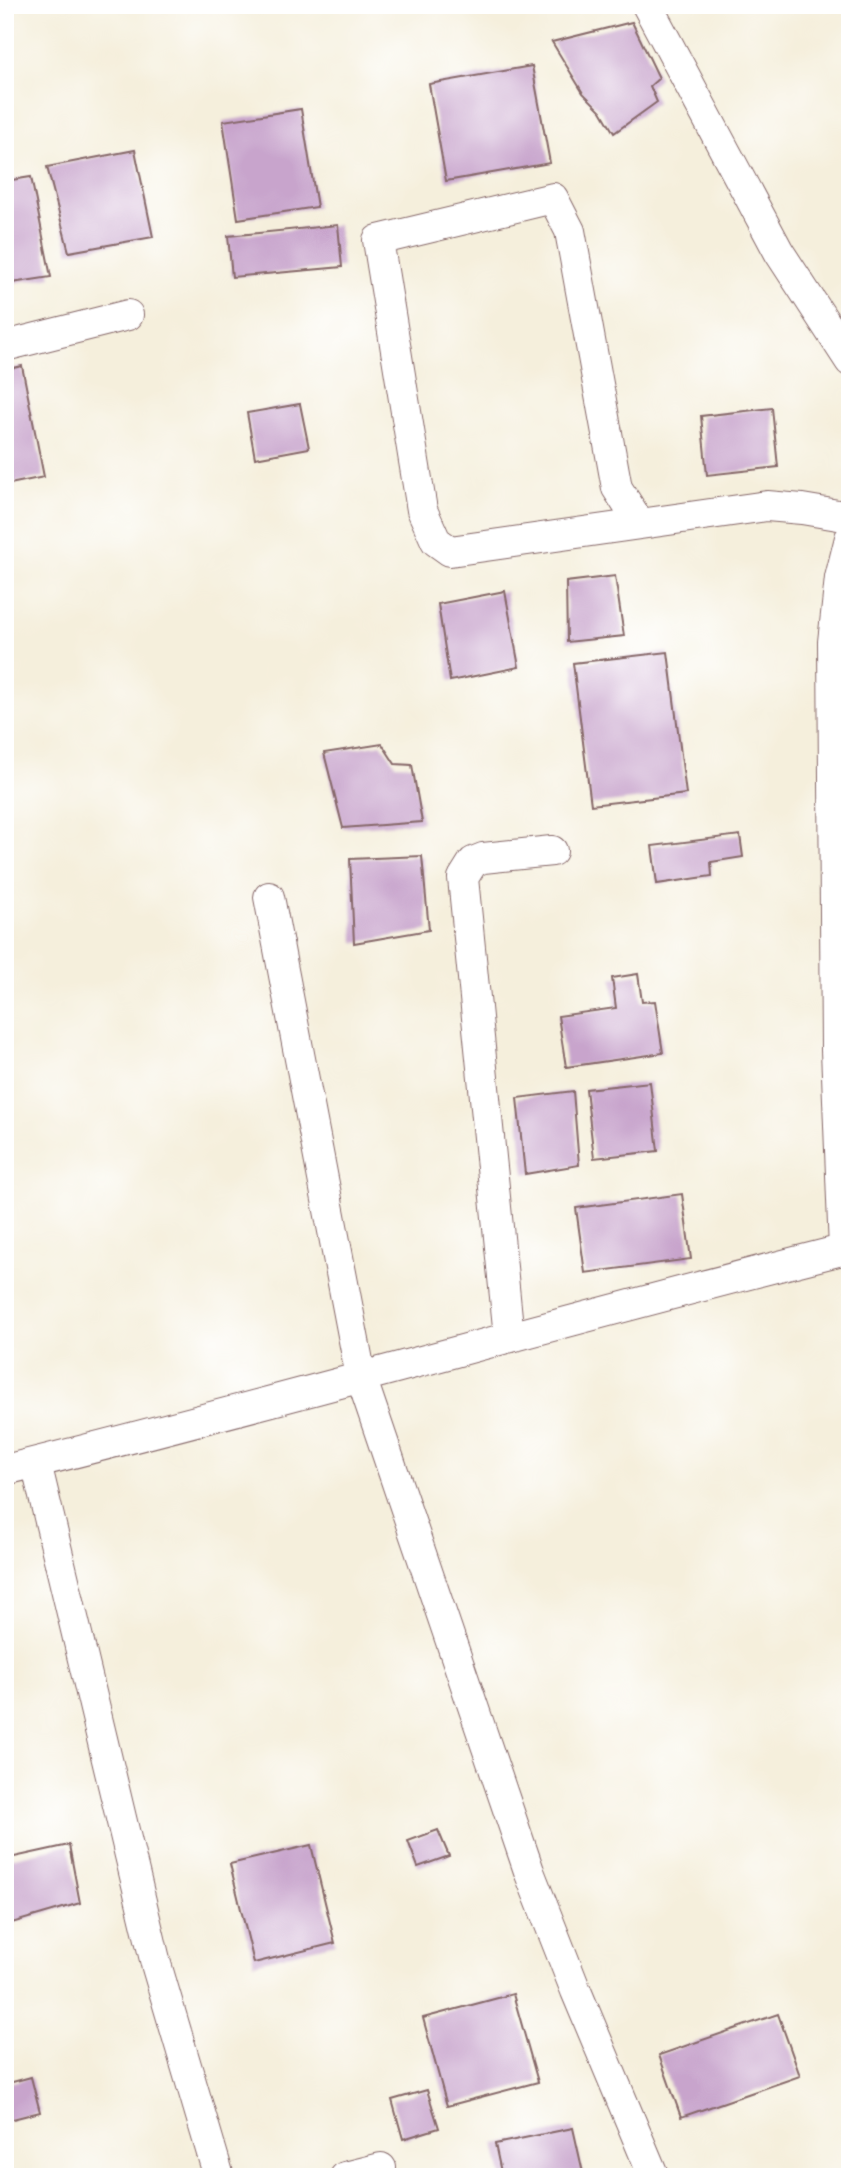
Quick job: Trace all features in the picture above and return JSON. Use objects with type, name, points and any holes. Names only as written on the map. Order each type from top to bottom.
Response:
[{"type":"street","points":[[647,5],[779,252],[850,361]]},
{"type":"street","points":[[640,524],[617,488],[570,232],[552,198],[378,240],[422,510],[436,541],[450,551],[767,506],[850,517]]},
{"type":"street","points":[[5,346],[128,315]]},
{"type":"street","points":[[5,1470],[847,1249],[836,1050],[841,751],[833,642],[840,578],[850,538]]},
{"type":"street","points":[[509,1337],[463,878],[473,862],[483,858],[552,851]]},
{"type":"street","points":[[269,897],[361,1377],[530,1874],[654,2177]]},
{"type":"street","points":[[36,1463],[156,1964],[219,2177]]},
{"type":"street","points":[[345,2177],[381,2168]]},
{"type":"building","points":[[632,22],[659,78],[650,86],[657,102],[614,133],[601,111],[583,93],[552,42]]},
{"type":"building","points":[[532,66],[550,163],[446,181],[429,84]]},
{"type":"building","points":[[301,109],[317,207],[238,219],[223,121]]},
{"type":"building","points":[[135,150],[153,237],[69,252],[47,167]]},
{"type":"building","points":[[31,177],[51,277],[5,284],[5,181]]},
{"type":"building","points":[[338,225],[342,267],[232,277],[228,236]]},
{"type":"building","points":[[22,366],[44,477],[5,485],[5,370]]},
{"type":"building","points":[[300,404],[309,448],[255,458],[247,413]]},
{"type":"building","points":[[772,408],[778,467],[707,475],[701,416]]},
{"type":"building","points":[[615,576],[624,636],[567,642],[566,582]]},
{"type":"building","points":[[505,591],[519,667],[450,681],[438,604]]},
{"type":"building","points":[[668,652],[686,794],[591,805],[573,663]]},
{"type":"building","points":[[382,744],[395,764],[412,765],[422,822],[343,828],[324,753]]},
{"type":"building","points":[[740,835],[743,857],[711,862],[712,876],[657,884],[652,846]]},
{"type":"building","points":[[422,856],[429,930],[354,943],[350,859]]},
{"type":"building","points":[[638,974],[642,1002],[655,1001],[663,1053],[566,1067],[558,1016],[616,1008],[612,978]]},
{"type":"building","points":[[650,1082],[658,1151],[594,1158],[586,1089]]},
{"type":"building","points":[[573,1091],[579,1165],[525,1174],[517,1098]]},
{"type":"building","points":[[682,1194],[691,1259],[585,1273],[576,1208]]},
{"type":"building","points":[[438,1830],[449,1856],[418,1867],[408,1841]]},
{"type":"building","points":[[69,1845],[80,1903],[5,1925],[5,1859]]},
{"type":"building","points":[[311,1845],[335,1943],[254,1963],[230,1864]]},
{"type":"building","points":[[513,1994],[538,2082],[447,2106],[423,2018]]},
{"type":"building","points":[[778,2014],[800,2076],[681,2117],[659,2055]]},
{"type":"building","points":[[31,2077],[40,2112],[5,2121],[5,2084]]},
{"type":"building","points":[[427,2090],[439,2128],[403,2139],[392,2100]]},
{"type":"building","points":[[573,2128],[584,2177],[502,2177],[495,2144]]}]
